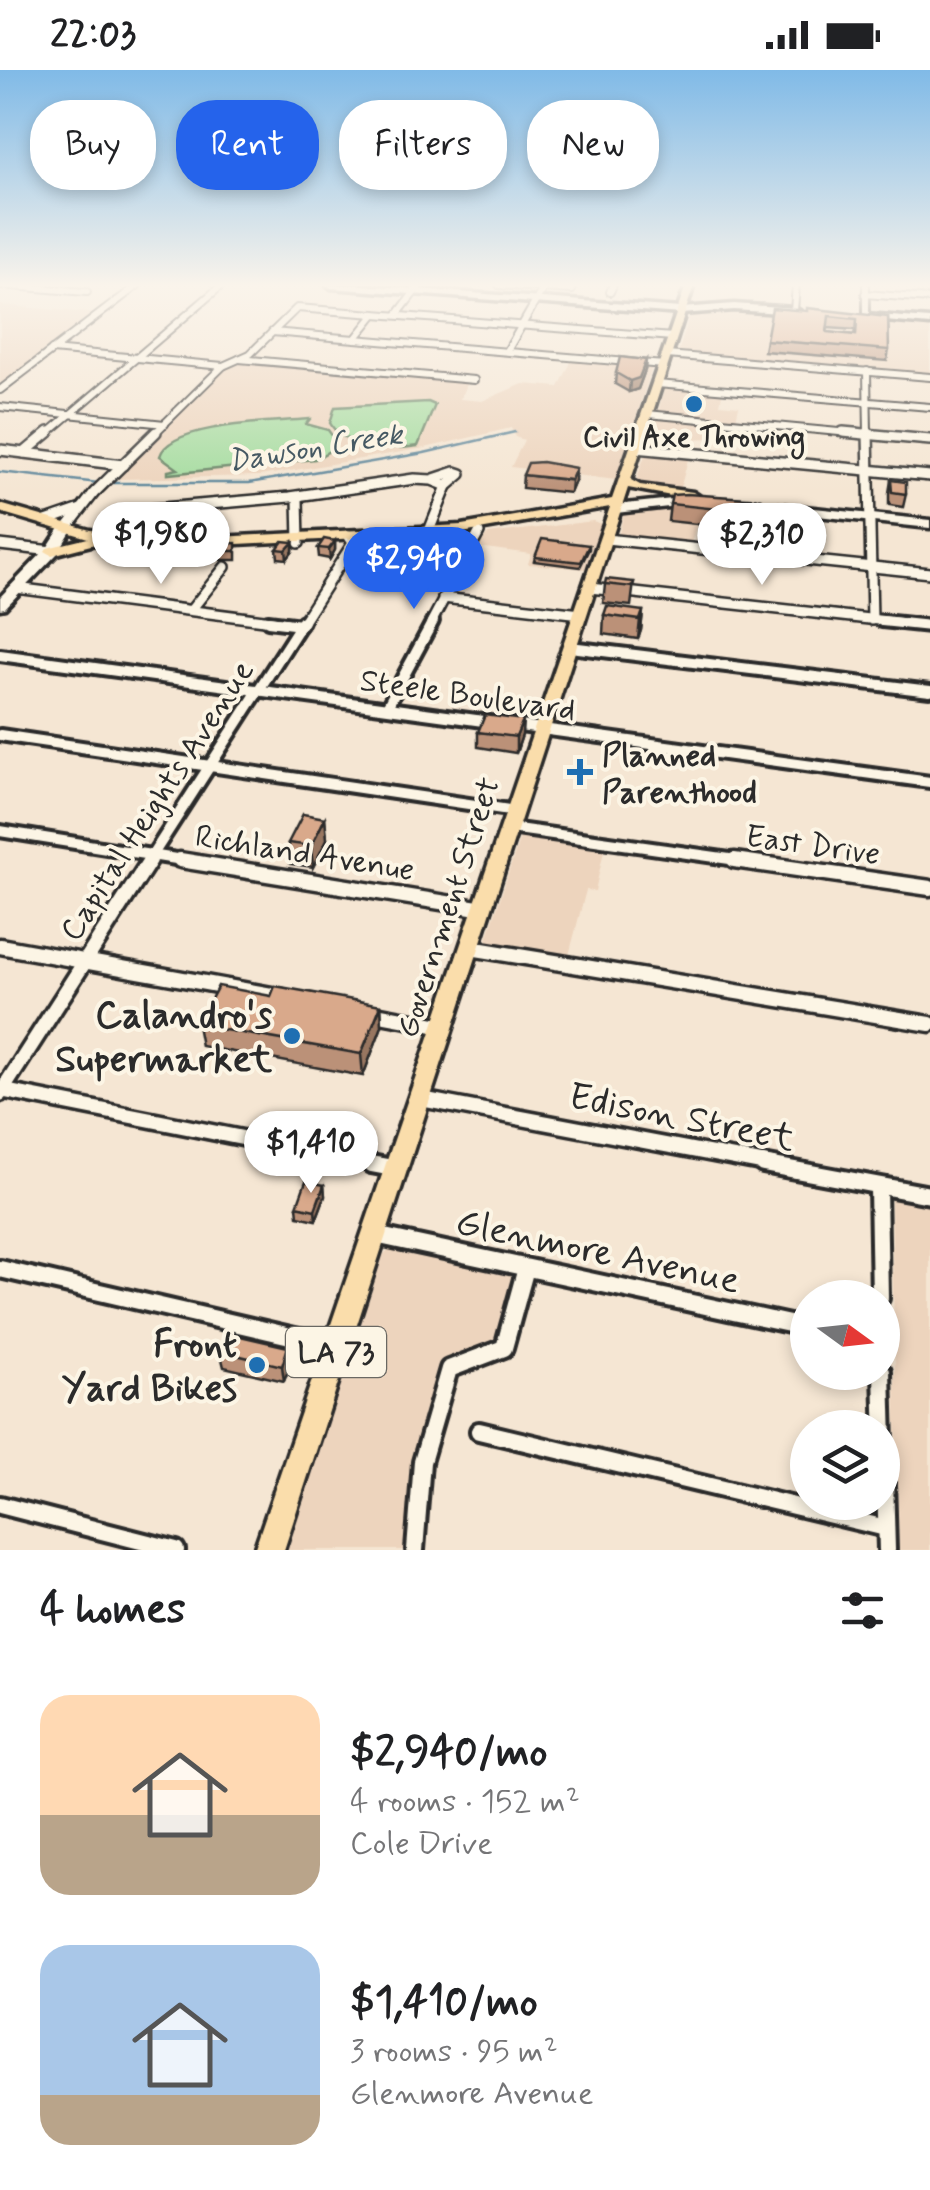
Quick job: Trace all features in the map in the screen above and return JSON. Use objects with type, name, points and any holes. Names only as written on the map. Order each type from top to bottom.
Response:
[{"type":"main road","name":"Government Street","points":[[269,1550],[667,354]]},
{"type":"main road","points":[[624,482],[637,488],[711,499]]},
{"type":"main road","points":[[0,512],[46,522],[64,531],[178,543],[479,533],[617,505]]},
{"type":"main road","points":[[350,538],[505,523],[617,505]]},
{"type":"main road","points":[[0,512],[90,541],[169,549],[299,540]]},
{"type":"main road","points":[[558,520],[595,520],[608,534]]},
{"type":"main road","points":[[52,551],[90,541]]},
{"type":"street","points":[[0,390],[47,354]]},
{"type":"street","points":[[94,354],[223,366]]},
{"type":"street","points":[[24,452],[140,354]]},
{"type":"street","points":[[0,604],[52,551],[94,492],[223,366],[250,354]]},
{"type":"street","points":[[548,354],[930,377]]},
{"type":"street","points":[[238,359],[474,380]]},
{"type":"street","points":[[867,371],[872,620]]},
{"type":"street","points":[[658,384],[930,407]]},
{"type":"street","points":[[0,407],[165,424]]},
{"type":"street","points":[[647,414],[930,440]]},
{"type":"street","points":[[636,448],[930,476]]},
{"type":"street","points":[[0,450],[123,464]]},
{"type":"street","points":[[115,538],[140,510],[439,482],[429,531]]},
{"type":"street","points":[[298,498],[299,540]]},
{"type":"street","points":[[617,505],[711,499],[930,521]]},
{"type":"street","points":[[46,522],[81,509]]},
{"type":"street","points":[[386,707],[479,533]]},
{"type":"street","points":[[608,534],[930,573]]},
{"type":"street","name":"Capital Heights Avenue","points":[[1,1091],[301,625],[350,538]]},
{"type":"street","points":[[0,545],[52,551]]},
{"type":"street","points":[[191,610],[225,566]]},
{"type":"street","points":[[16,588],[301,625]]},
{"type":"street","points":[[590,588],[930,626]]},
{"type":"street","points":[[444,598],[581,614]]},
{"type":"street","points":[[570,647],[930,690]]},
{"type":"street","name":"Steele Boulevard","points":[[0,655],[930,782]]},
{"type":"street","name":"East Drive","points":[[0,735],[208,766],[930,888]]},
{"type":"street","name":"Richland Avenue","points":[[0,831],[484,908]]},
{"type":"street","points":[[0,946],[303,1001]]},
{"type":"street","points":[[470,948],[930,1024]]},
{"type":"street","points":[[360,1011],[444,1027]]},
{"type":"street","points":[[1,1091],[398,1168]]},
{"type":"street","name":"Edison Street","points":[[421,1099],[930,1196]]},
{"type":"street","points":[[878,1186],[880,1280]]},
{"type":"street","name":"Glenmore Avenue","points":[[375,1235],[790,1324]]},
{"type":"street","points":[[416,1550],[422,1518],[419,1493],[431,1418],[449,1369],[504,1348],[526,1268]]},
{"type":"street","points":[[0,1269],[338,1347]]},
{"type":"street","points":[[882,1390],[887,1550]]},
{"type":"street","points":[[478,1431],[886,1528]]},
{"type":"street","points":[[0,1505],[176,1550]]},
{"type":"shaded area","points":[[0,354],[47,354],[0,390]]},
{"type":"shaded area","points":[[691,354],[930,354],[930,374]]},
{"type":"shaded area","points":[[573,358],[653,365],[616,480],[511,467],[524,440],[515,437],[511,428],[425,448],[260,476],[117,479],[229,366],[245,362],[467,382],[460,399],[482,401],[523,384],[559,387]]},
{"type":"shaded area","points":[[665,386],[723,390],[720,404],[739,406],[735,424],[725,423],[721,438],[680,439],[676,449],[649,446]]},
{"type":"shaded area","points":[[646,452],[689,456],[680,489],[635,484]]},
{"type":"shaded area","points":[[660,505],[743,510],[740,529],[696,525],[691,544],[618,536],[624,514]]},
{"type":"shaded area","points":[[593,521],[601,524],[586,569],[528,564],[531,554],[478,547],[488,534]]},
{"type":"shaded area","points":[[539,835],[605,846],[595,891],[586,890],[568,959],[507,951],[486,942],[520,837]]},
{"type":"shaded area","points":[[891,1199],[930,1207],[930,1550],[899,1550],[900,1410],[896,1410],[895,1390],[900,1390],[900,1280],[893,1280]]},
{"type":"shaded area","points":[[390,1248],[432,1248],[526,1268],[504,1348],[461,1363],[431,1418],[415,1550],[286,1550],[383,1255]]},
{"type":"green space","points":[[428,402],[435,405],[418,446],[395,448],[357,443],[337,432],[330,423],[335,407]]},
{"type":"green space","points":[[310,419],[306,424],[328,430],[336,441],[331,450],[315,459],[168,474],[178,469],[160,456],[168,445],[203,431]]},
{"type":"building","points":[[620,357],[646,360],[639,378],[630,381],[616,373]]},
{"type":"building","points":[[528,463],[576,468],[571,480],[523,475]]},
{"type":"building","points":[[891,480],[906,482],[906,494],[892,492]]},
{"type":"building","points":[[672,495],[761,499],[759,509],[737,507],[736,511],[670,504]]},
{"type":"building","points":[[420,533],[429,533],[427,542],[418,541]]},
{"type":"building","points":[[324,539],[335,541],[329,549],[318,548]]},
{"type":"building","points":[[542,539],[589,545],[581,562],[535,557]]},
{"type":"building","points":[[283,541],[293,542],[286,550],[277,549]]},
{"type":"building","points":[[236,543],[236,551],[220,551],[220,544]]},
{"type":"building","points":[[606,579],[634,582],[632,587],[605,584]]},
{"type":"building","points":[[607,606],[643,611],[640,620],[604,615]]},
{"type":"building","points":[[485,715],[523,720],[516,737],[478,732]]},
{"type":"building","points":[[303,814],[325,818],[311,846],[288,843]]},
{"type":"building","points":[[218,986],[271,996],[275,986],[381,1005],[361,1054],[197,1025]]},
{"type":"building","points":[[306,1181],[324,1185],[315,1210],[297,1206]]},
{"type":"building","points":[[227,1333],[288,1347],[282,1366],[220,1351]]},
{"type":"waterway","name":"Dawson Creek","points":[[107,483],[249,483],[424,453],[515,432]]},
{"type":"waterway","name":"Dawson Creek","points":[[0,472],[99,483]]},
{"type":"place","name":"Civil Axe Throwing","points":[[694,404]]},
{"type":"place","name":"Planned Parenthood","points":[[580,772]]},
{"type":"place","name":"Calandro's Supermarket","points":[[292,1036]]},
{"type":"place","name":"Front Yard Bikes","points":[[257,1365]]}]
